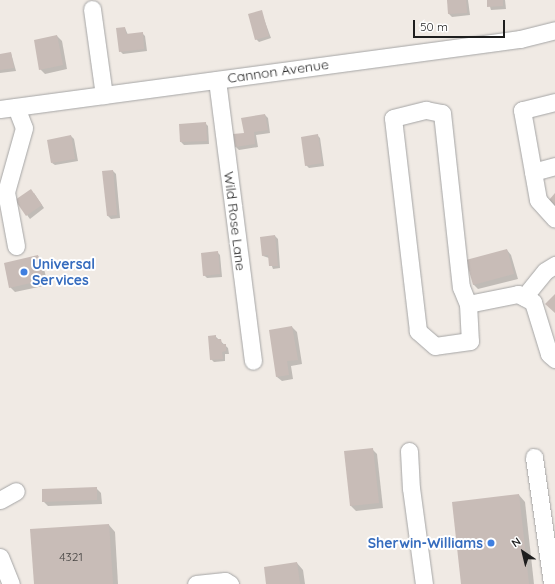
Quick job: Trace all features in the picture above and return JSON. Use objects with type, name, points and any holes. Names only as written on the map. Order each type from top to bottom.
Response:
[{"type":"street","points":[[92,9],[104,95]]},
{"type":"street","name":"Cannon Avenue","points":[[8,108],[520,39],[555,30]]},
{"type":"street","name":"Wild Rose Lane","points":[[217,80],[253,361]]},
{"type":"street","points":[[555,102],[522,110],[538,200],[555,219]]},
{"type":"street","points":[[8,108],[24,128],[6,192],[16,246]]},
{"type":"street","points":[[426,110],[442,113],[461,287],[468,304],[470,341],[435,346],[418,331],[393,118],[426,110]]},
{"type":"street","points":[[533,172],[555,166]]},
{"type":"street","points":[[524,297],[545,271],[555,265]]},
{"type":"street","points":[[468,304],[518,294],[533,302],[549,354],[555,359]]},
{"type":"street","points":[[409,451],[411,488],[424,584]]},
{"type":"street","points":[[534,457],[552,584]]},
{"type":"street","points":[[0,500],[16,491]]},
{"type":"street","points":[[0,558],[11,584]]},
{"type":"street","points":[[196,584],[225,581],[230,584]]},
{"type":"building","points":[[447,0],[466,0],[467,13],[448,14]]},
{"type":"building","points":[[487,0],[503,0],[503,6],[487,7]]},
{"type":"building","points":[[262,10],[269,36],[255,40],[248,14]]},
{"type":"building","points":[[125,27],[126,34],[143,32],[144,49],[119,52],[116,28]]},
{"type":"building","points":[[57,35],[63,65],[39,70],[34,40]]},
{"type":"building","points":[[11,52],[14,68],[0,70],[0,54]]},
{"type":"building","points":[[265,114],[268,130],[254,132],[255,144],[235,147],[233,134],[244,133],[241,118]]},
{"type":"building","points":[[206,122],[207,141],[180,142],[179,124]]},
{"type":"building","points":[[318,134],[322,163],[305,166],[301,137]]},
{"type":"building","points":[[71,135],[75,159],[51,163],[47,140]]},
{"type":"building","points":[[113,170],[117,215],[107,216],[102,171]]},
{"type":"building","points":[[31,189],[42,205],[26,216],[15,200]]},
{"type":"building","points":[[555,193],[555,206],[549,200]]},
{"type":"building","points":[[275,235],[278,266],[269,266],[268,255],[262,256],[260,237]]},
{"type":"building","points":[[507,249],[514,274],[473,285],[466,260]]},
{"type":"building","points":[[218,251],[220,274],[203,276],[201,253]]},
{"type":"building","name":"Universal Services","points":[[38,255],[44,280],[9,288],[4,263]]},
{"type":"building","points":[[555,294],[555,313],[545,304]]},
{"type":"building","points":[[292,326],[298,360],[287,361],[289,375],[276,377],[269,330]]},
{"type":"building","points":[[216,335],[216,339],[221,339],[222,344],[226,344],[226,351],[222,352],[223,359],[210,360],[208,336]]},
{"type":"building","points":[[373,448],[379,503],[350,506],[344,451]]},
{"type":"building","points":[[97,487],[97,500],[42,502],[42,489]]},
{"type":"building","name":"Sherwin-Williams","points":[[519,494],[529,584],[461,584],[452,502]]},
{"type":"building","points":[[109,524],[113,584],[34,584],[30,529]]},
{"type":"building","points":[[297,562],[300,584],[266,584],[264,567]]},
{"type":"place","name":"Universal Services","points":[[24,272]]},
{"type":"place","name":"Sherwin-Williams","points":[[491,543]]}]
